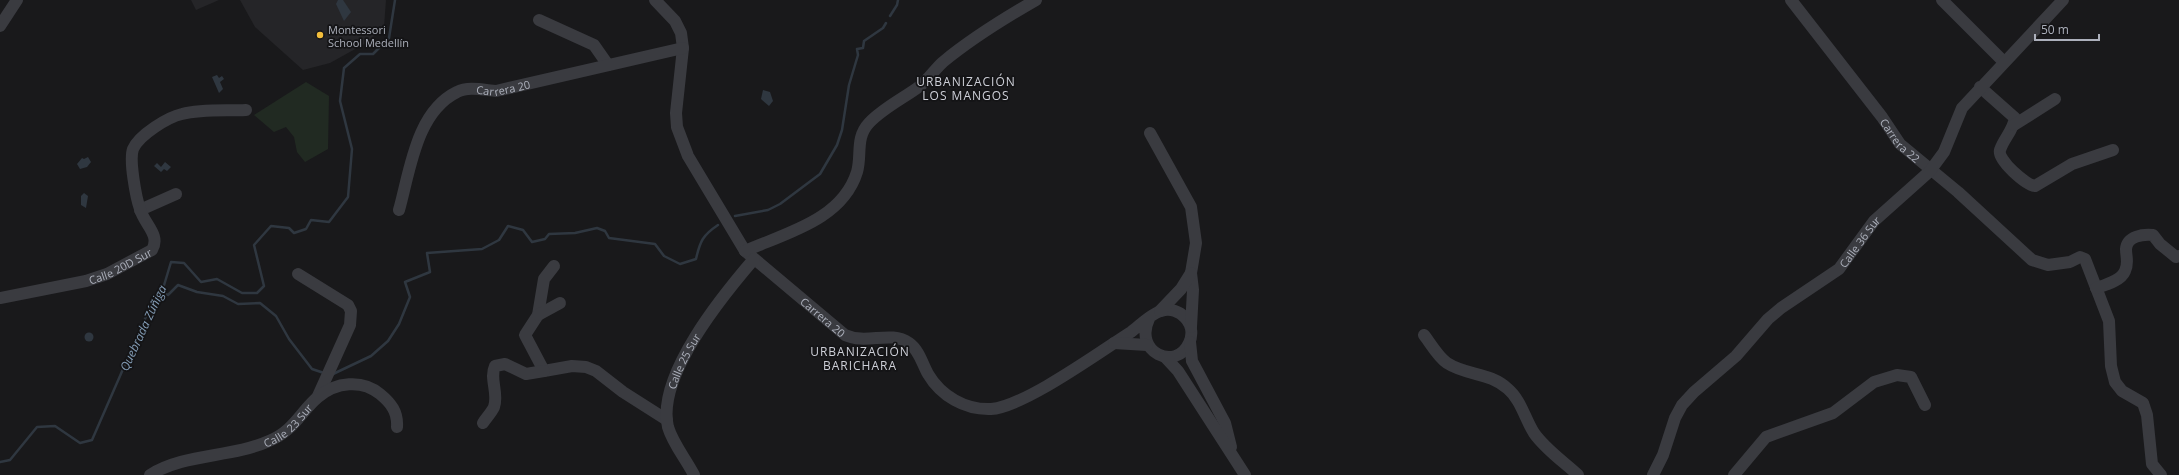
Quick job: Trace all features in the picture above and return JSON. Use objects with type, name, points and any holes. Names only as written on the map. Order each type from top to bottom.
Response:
[{"type":"street","points":[[0,26],[17,0]]},
{"type":"street","name":"Carrera 20","points":[[655,0],[675,21],[681,33],[683,48],[676,113],[681,139],[702,182],[749,255],[844,335],[862,340],[893,337],[909,343],[918,353],[929,375],[941,391],[956,401],[971,406],[991,409],[1010,405],[1029,396],[1114,343],[1149,319]]},
{"type":"street","name":"Calle 25 Sur","points":[[694,475],[673,438],[667,420],[671,390],[676,375],[688,351],[717,303],[749,255],[814,220],[835,206],[845,195],[856,175],[861,136],[868,124],[922,85],[941,63],[987,28],[1036,0]]},
{"type":"street","name":"Carrera 22","points":[[1791,0],[1882,117],[1900,144],[1930,171],[1958,192],[2032,260],[2048,265],[2070,262],[2080,257],[2085,260],[2096,288]]},
{"type":"street","points":[[1942,0],[2004,62]]},
{"type":"street","name":"Calle 36 Sur","points":[[1653,475],[1675,418],[1682,405],[1694,392],[1736,356],[1768,319],[1781,308],[1839,269],[1874,221],[1930,171],[1944,152],[1962,108],[2063,0]]},
{"type":"street","points":[[539,20],[594,45],[608,65]]},
{"type":"street","name":"Carrera 20","points":[[399,210],[425,124],[436,109],[457,91],[468,89],[496,91],[683,48]]},
{"type":"street","points":[[1980,88],[2015,118],[2014,125],[1999,151],[2000,156],[2019,178],[2031,186],[2036,186],[2072,164],[2113,150]]},
{"type":"street","points":[[2014,125],[2055,99]]},
{"type":"street","name":"Calle 20D Sur","points":[[0,298],[86,281],[107,274],[152,250],[156,244],[155,236],[140,210],[132,157],[137,142],[158,125],[182,114],[246,110]]},
{"type":"street","points":[[1150,133],[1191,207],[1196,243],[1191,273],[1193,290],[1190,342],[1192,361],[1224,423],[1234,456]]},
{"type":"street","points":[[140,210],[176,194]]},
{"type":"street","points":[[2162,475],[2152,464],[2147,415],[2143,403],[2122,391],[2115,382],[2111,366],[2109,321],[2096,288],[2114,281],[2125,272],[2128,259],[2126,249],[2129,241],[2142,234],[2153,235],[2160,244],[2176,257],[2179,256]]},
{"type":"street","points":[[544,371],[526,338],[526,332],[538,315],[544,279],[554,266]]},
{"type":"street","points":[[1190,342],[1180,354],[1165,357],[1158,355],[1147,345],[1145,327],[1149,319],[1160,311],[1181,289],[1191,273]]},
{"type":"street","points":[[298,274],[348,305],[351,311],[350,326],[318,396]]},
{"type":"street","points":[[538,315],[560,303]]},
{"type":"street","points":[[1160,311],[1170,310],[1180,313],[1187,319],[1191,328]]},
{"type":"street","points":[[1424,335],[1446,362],[1464,371],[1483,374],[1498,381],[1509,390],[1516,398],[1535,434],[1578,475]]},
{"type":"street","points":[[1114,343],[1147,345]]},
{"type":"street","points":[[1165,357],[1178,371],[1214,430],[1234,456],[1245,475]]},
{"type":"street","points":[[483,423],[494,407],[495,396],[492,371],[495,366],[505,364],[526,374],[572,366],[586,367],[596,371],[623,392],[667,420]]},
{"type":"street","points":[[1734,475],[1766,437],[1833,413],[1874,382],[1897,375],[1911,377],[1925,404]]},
{"type":"street","name":"Calle 23 Sur","points":[[150,475],[161,468],[189,460],[232,452],[270,441],[298,420],[318,396],[349,384],[362,384],[370,387],[393,407],[398,419],[397,427]]},
{"type":"shaded area","points":[[191,0],[219,0],[196,10]]},
{"type":"shaded area","name":"Montessori School Medellín","points":[[240,0],[386,0],[384,27],[366,43],[330,63],[303,70],[255,27]]},
{"type":"shaded area","points":[[338,0],[343,0],[351,12],[344,21],[336,4]]},
{"type":"shaded area","points":[[217,75],[219,78],[222,76],[224,79],[220,82],[223,89],[219,93],[212,77]]},
{"type":"shaded area","points":[[306,82],[329,96],[328,149],[305,162],[297,152],[294,137],[286,127],[274,132],[254,115]]},
{"type":"shaded area","points":[[763,90],[770,92],[773,101],[769,106],[761,99]]},
{"type":"shaded area","points":[[88,157],[91,162],[87,167],[80,169],[77,164],[82,158],[84,159]]},
{"type":"shaded area","points":[[165,162],[171,167],[167,171],[164,169],[161,172],[154,166],[157,163],[161,167]]},
{"type":"shaded area","points":[[84,193],[88,196],[86,208],[81,205],[81,196]]},
{"type":"shaded area","points":[[87,333],[91,333],[93,337],[91,341],[87,341],[85,339],[85,335]]},
{"type":"waterway","name":"Quebrada Zúñiga","points":[[0,462],[10,460],[37,427],[55,426],[80,443],[92,440],[148,312],[162,292],[171,262],[184,263],[201,282],[217,279],[242,293],[257,293],[264,286],[254,245],[271,226],[289,228],[294,233],[306,229],[311,220],[329,222],[348,197],[352,149],[340,101],[344,68],[360,54],[373,54],[389,38],[395,0]]},
{"type":"waterway","points":[[890,16],[897,5],[898,0]]},
{"type":"waterway","points":[[735,216],[768,210],[780,204],[820,174],[837,145],[842,130],[849,85],[858,55],[857,49],[863,48],[864,41],[883,28],[886,23]]},
{"type":"waterway","points":[[333,374],[371,356],[388,341],[399,324],[410,297],[405,282],[430,272],[427,253],[482,249],[499,240],[508,226],[523,230],[532,242],[545,239],[549,234],[575,233],[597,228],[605,231],[609,238],[655,244],[664,256],[680,264],[696,259],[703,239],[718,225]]},
{"type":"waterway","points":[[162,292],[168,295],[178,285],[197,292],[223,296],[238,304],[260,303],[276,316],[289,339],[312,369],[324,373]]},
{"type":"place","name":"Montessori School Medellín","points":[[320,35]]},
{"type":"district","name":"URBANIZACIÓN LOS MANGOS","points":[[966,88]]},
{"type":"district","name":"URBANIZACIÓN BARICHARA","points":[[860,358]]}]
